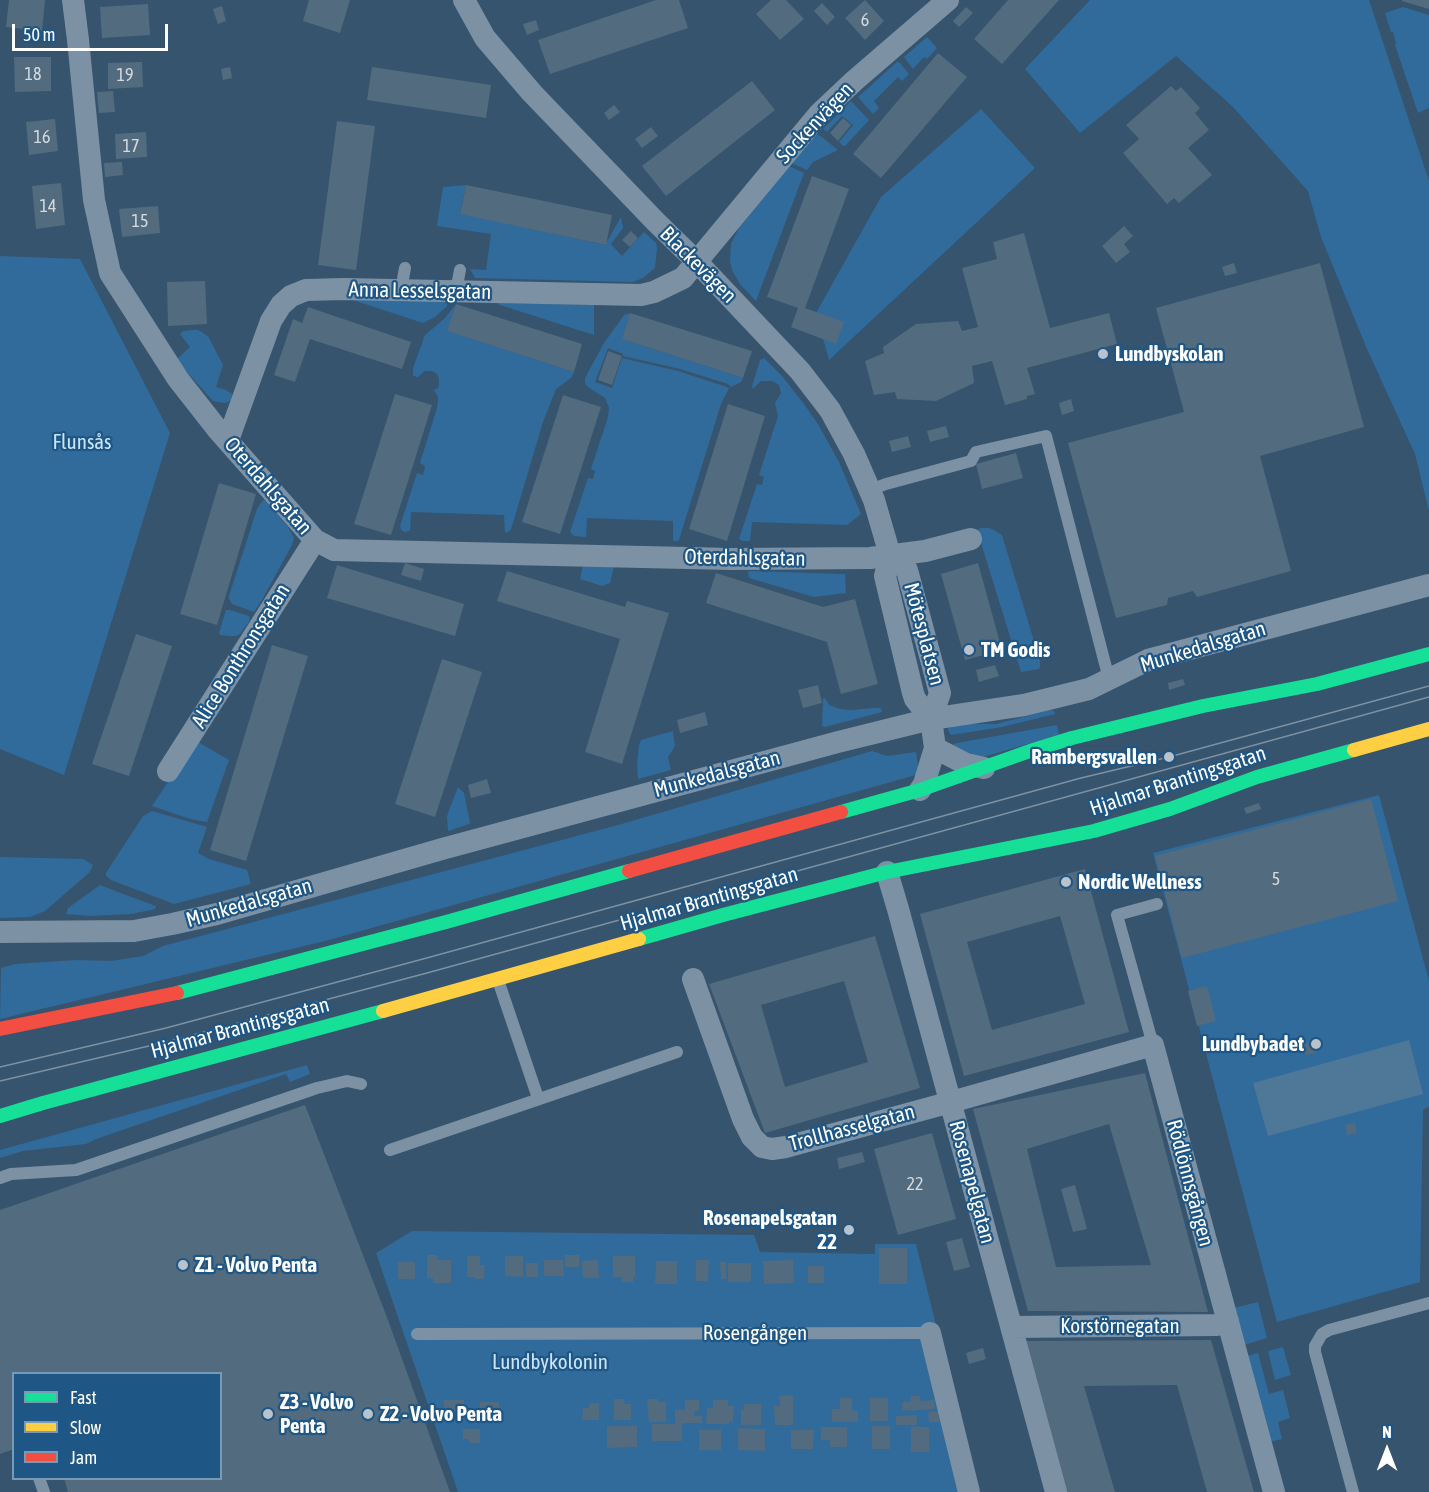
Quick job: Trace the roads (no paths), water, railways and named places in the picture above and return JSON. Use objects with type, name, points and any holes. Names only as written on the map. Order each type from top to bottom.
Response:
[{"type":"main road","points":[[0,1029],[203,987],[458,919],[920,790],[1072,738],[1203,706],[1317,684],[1429,654]]},
{"type":"main road","name":"Hjalmar Brantingsgatan","points":[[0,1116],[723,915],[887,872],[1094,831],[1170,809],[1257,777],[1429,729]]},
{"type":"street","name":"Oterdahlsgatan","points":[[73,0],[94,200],[110,273],[177,379],[218,430],[315,540],[334,550],[459,554],[731,559],[870,558],[890,555]]},
{"type":"street","name":"Blackevägen","points":[[464,0],[485,38],[532,93],[800,370],[830,410],[854,454],[874,500],[890,555]]},
{"type":"street","name":"Sockenvägen","points":[[697,262],[819,114],[948,0]]},
{"type":"street","name":"Anna Lesselsgatan","points":[[228,440],[271,321],[281,305],[291,296],[306,290],[344,289],[403,279],[640,295],[671,285],[682,278],[697,262]]},
{"type":"street","name":"Mötesplatsen","points":[[890,555],[925,551],[971,539]]},
{"type":"street","name":"Alice Bonthronsgatan","points":[[168,771],[315,540]]},
{"type":"street","name":"Mötesplatsen","points":[[890,555],[907,570],[939,684],[940,693],[931,719],[935,748],[920,790]]},
{"type":"street","name":"Munkedalsgatan","points":[[0,932],[134,931],[217,914],[351,874],[838,742],[931,719],[1024,705],[1089,689],[1148,660],[1429,585]]},
{"type":"street","points":[[935,748],[966,764],[984,768]]},
{"type":"street","name":"Rosenapelgatan","points":[[887,872],[1056,1492]]},
{"type":"street","name":"Trollhasselgatan","points":[[693,980],[743,1119],[752,1137],[762,1147],[772,1149],[1153,1045]]},
{"type":"street","name":"Rödlönnsgången","points":[[1153,1045],[1274,1492]]},
{"type":"street","name":"Korstörnegatan","points":[[1012,1327],[1217,1325],[1228,1321]]},
{"type":"street","name":"Rosengången","points":[[930,1333],[969,1492]]},
{"type":"lane","points":[[870,490],[886,483],[971,461],[976,452],[1046,436],[1109,679]]},
{"type":"lane","name":"Rödlönnsgången","points":[[1153,1045],[1117,915],[1157,904]]},
{"type":"lane","points":[[498,979],[538,1098]]},
{"type":"lane","points":[[390,1150],[677,1052]]},
{"type":"lane","points":[[0,1178],[11,1174],[76,1170],[317,1088],[347,1081],[361,1084]]},
{"type":"lane","points":[[1353,1492],[1315,1346],[1322,1334],[1329,1330],[1429,1303]]},
{"type":"lane","name":"Rosengången","points":[[417,1334],[930,1333]]},
{"type":"tram line","points":[[0,1067],[166,1028],[1081,778],[1169,757],[1429,686]]},
{"type":"tram line","points":[[0,1081],[170,1041],[427,973],[1429,697]]},
{"type":"place","name":"Lundbyskolan","points":[[1103,354]]},
{"type":"place","name":"TM Godis","points":[[969,650]]},
{"type":"place","name":"Rambergsvallen","points":[[1169,757]]},
{"type":"place","name":"Nordic Wellness","points":[[1066,882]]},
{"type":"place","name":"Lundbybadet","points":[[1316,1044]]},
{"type":"place","name":"Rosenapelsgatan 22","points":[[849,1230]]},
{"type":"place","name":"Z1 - Volvo Penta","points":[[183,1265]]},
{"type":"place","name":"Z3 - Volvo Penta","points":[[268,1414]]},
{"type":"place","name":"Z2 - Volvo Penta","points":[[368,1414]]},
{"type":"park label","name":"Flunsås","points":[[82,442]]},
{"type":"park label","name":"Lundbykolonin","points":[[550,1362]]}]
